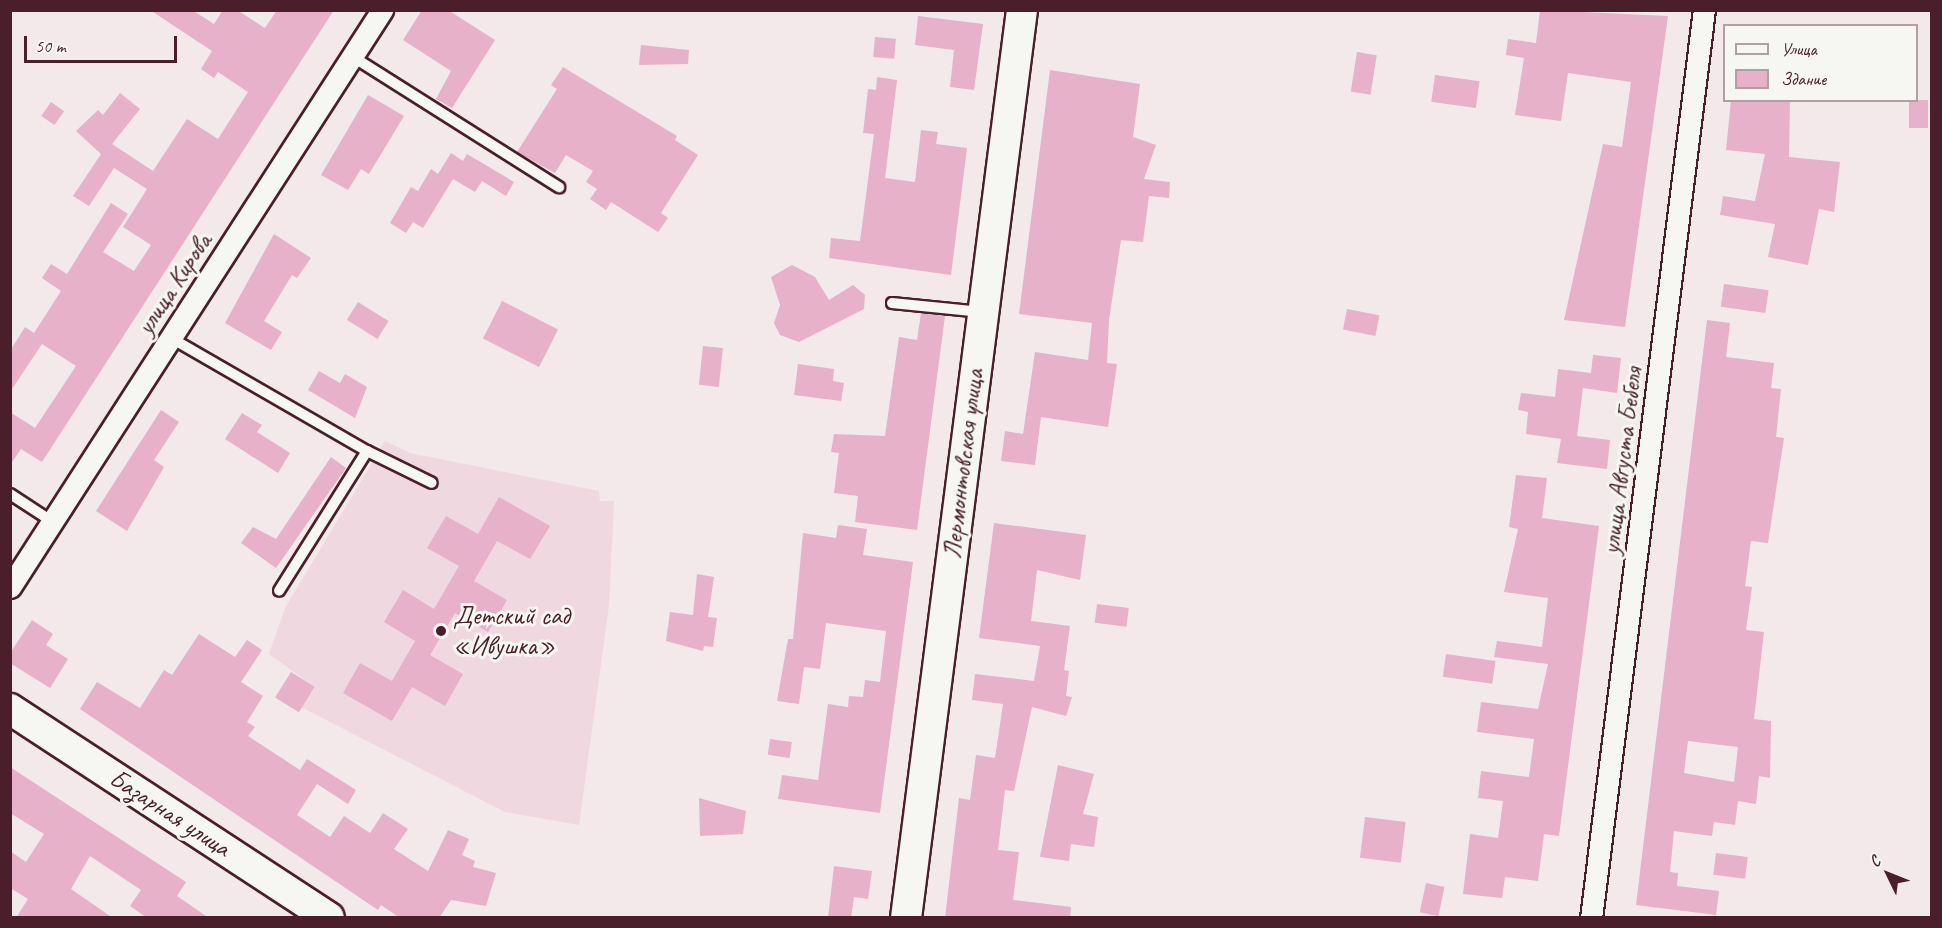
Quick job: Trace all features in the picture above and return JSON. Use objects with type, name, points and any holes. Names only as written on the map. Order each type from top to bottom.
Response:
[{"type":"main road","name":"Лермонтовская улица","points":[[906,918],[1022,10]]},
{"type":"main road","name":"Базарная улица","points":[[10,709],[329,918]]},
{"type":"street","name":"улица Кирова","points":[[10,587],[382,10]]},
{"type":"street","name":"улица Августа Бебеля","points":[[1591,918],[1704,10]]},
{"type":"lane","points":[[353,57],[559,187]]},
{"type":"lane","points":[[892,303],[982,312]]},
{"type":"lane","points":[[171,338],[367,451],[432,483]]},
{"type":"lane","points":[[279,591],[367,451]]},
{"type":"lane","points":[[10,494],[53,522]]},
{"type":"shaded area","name":"Детский сад «Ивушка»","points":[[385,441],[410,453],[599,491],[600,501],[614,501],[609,605],[579,825],[505,812],[301,707],[315,687],[269,654],[285,608]]},
{"type":"building","points":[[150,10],[192,10],[214,24],[223,10],[237,10],[265,28],[277,10],[334,10],[42,462],[21,449],[10,465],[10,412],[35,428],[76,366],[42,344],[10,392],[10,351],[25,327],[34,333],[61,291],[42,278],[51,264],[67,274],[111,203],[128,214],[103,252],[134,271],[151,245],[123,227],[147,189],[114,168],[89,206],[73,196],[101,154],[76,131],[98,110],[103,115],[120,93],[140,109],[112,144],[153,171],[187,119],[218,139],[248,92],[218,72],[214,78],[201,69],[212,51]]},
{"type":"building","points":[[422,10],[448,10],[495,40],[452,108],[436,99],[451,71],[403,40]]},
{"type":"building","points":[[1540,10],[1668,16],[1625,327],[1564,320],[1603,144],[1622,147],[1631,82],[1568,73],[1561,121],[1515,115],[1524,58],[1506,55],[1508,39],[1536,43]]},
{"type":"building","points":[[918,16],[983,24],[974,90],[950,87],[954,50],[915,45]]},
{"type":"building","points":[[875,37],[896,39],[894,59],[873,57]]},
{"type":"building","points":[[641,45],[689,50],[688,64],[639,65]]},
{"type":"building","points":[[1357,52],[1377,55],[1370,95],[1351,92]]},
{"type":"building","points":[[563,67],[677,136],[675,140],[698,155],[661,213],[668,218],[658,232],[611,202],[606,210],[590,199],[597,189],[586,182],[593,171],[566,155],[555,173],[517,152],[557,89],[551,85]]},
{"type":"building","points":[[1050,70],[1140,84],[1133,137],[1156,145],[1144,179],[1170,182],[1169,198],[1149,196],[1143,242],[1121,240],[1109,320],[1107,363],[1117,364],[1108,427],[1041,417],[1035,465],[1001,461],[1005,431],[1023,434],[1035,352],[1088,360],[1092,323],[1019,314]]},
{"type":"building","points":[[1435,75],[1480,81],[1476,108],[1431,102]]},
{"type":"building","points":[[877,77],[897,80],[885,178],[915,182],[921,130],[938,132],[936,144],[967,148],[951,275],[829,258],[831,238],[860,241],[874,134],[863,133],[868,89],[876,90]]},
{"type":"building","points":[[368,95],[404,116],[369,174],[361,169],[348,190],[321,175]]},
{"type":"building","points":[[1928,100],[1928,128],[1909,128],[1909,102]]},
{"type":"building","points":[[51,102],[64,111],[54,125],[41,116]]},
{"type":"building","points":[[1731,102],[1790,102],[1789,157],[1840,162],[1834,212],[1819,209],[1808,265],[1768,257],[1775,224],[1720,215],[1723,196],[1755,201],[1765,154],[1726,150]]},
{"type":"building","points":[[451,153],[463,161],[467,154],[514,182],[506,196],[482,181],[475,192],[453,179],[423,228],[413,222],[406,233],[390,223],[411,187],[418,191],[431,169],[438,174]]},
{"type":"building","points":[[274,234],[311,258],[297,278],[292,275],[264,321],[282,332],[271,350],[225,323]]},
{"type":"building","points":[[792,265],[815,277],[829,300],[853,285],[865,295],[864,309],[799,342],[780,335],[774,323],[780,305],[771,277]]},
{"type":"building","points":[[1724,284],[1769,290],[1765,313],[1721,307]]},
{"type":"building","points":[[502,301],[558,330],[539,367],[483,338]]},
{"type":"building","points":[[358,302],[389,321],[377,339],[347,320]]},
{"type":"building","points":[[1347,309],[1379,315],[1375,336],[1343,330]]},
{"type":"building","points":[[921,313],[945,316],[917,530],[855,522],[858,496],[834,493],[839,453],[831,452],[834,434],[885,436],[899,337],[917,340]]},
{"type":"building","points":[[1707,320],[1730,323],[1726,357],[1774,363],[1771,388],[1781,389],[1776,437],[1784,438],[1768,543],[1751,541],[1745,586],[1752,587],[1746,630],[1764,632],[1754,719],[1771,721],[1770,778],[1759,776],[1756,804],[1738,801],[1735,825],[1714,822],[1712,836],[1674,831],[1670,872],[1678,873],[1677,886],[1719,891],[1716,915],[1636,905]],"holes":[[[1688,741],[1738,747],[1734,782],[1684,773]]]},
{"type":"building","points":[[703,346],[723,348],[719,387],[699,385]]},
{"type":"building","points":[[1593,355],[1621,358],[1617,393],[1583,388],[1577,436],[1610,440],[1607,469],[1557,463],[1561,439],[1526,434],[1528,412],[1518,410],[1521,393],[1555,397],[1558,369],[1591,373]]},
{"type":"building","points":[[798,364],[834,369],[833,381],[844,383],[841,401],[794,395]]},
{"type":"building","points":[[319,371],[340,383],[345,374],[367,387],[355,418],[308,390]]},
{"type":"building","points":[[161,410],[179,422],[154,460],[164,467],[127,531],[96,511]]},
{"type":"building","points":[[242,413],[262,425],[257,432],[290,453],[278,473],[225,439]]},
{"type":"building","points":[[331,457],[346,468],[276,568],[241,543],[253,527],[276,539]]},
{"type":"building","points":[[1516,475],[1547,478],[1542,518],[1599,526],[1559,836],[1544,834],[1538,881],[1505,877],[1502,898],[1463,894],[1470,834],[1498,838],[1503,801],[1478,798],[1481,771],[1529,777],[1534,739],[1477,732],[1481,702],[1538,709],[1548,664],[1494,657],[1497,641],[1542,647],[1548,598],[1504,592],[1518,529],[1509,527]]},
{"type":"building","points":[[499,497],[550,526],[530,559],[497,541],[474,581],[507,600],[488,632],[455,613],[430,655],[463,674],[445,706],[412,687],[392,721],[343,693],[360,663],[392,681],[415,641],[384,622],[403,590],[434,609],[459,566],[427,548],[446,516],[478,534]]},
{"type":"building","points":[[994,523],[1086,535],[1080,580],[1037,570],[1031,621],[1070,626],[1064,670],[1069,671],[1066,696],[1072,697],[1066,716],[1032,707],[1014,791],[1005,790],[998,850],[1019,852],[1013,900],[1071,907],[1070,918],[945,918],[959,798],[970,800],[976,755],[995,758],[1003,704],[972,700],[975,674],[1034,681],[1040,646],[979,638]]},
{"type":"building","points":[[838,525],[867,529],[863,555],[913,562],[880,813],[778,799],[782,775],[818,780],[828,704],[848,707],[849,696],[863,697],[865,680],[880,682],[886,631],[826,623],[820,669],[804,667],[799,704],[777,701],[788,639],[793,639],[803,533],[836,538]]},
{"type":"building","points":[[697,574],[714,577],[708,617],[717,618],[713,647],[704,646],[703,651],[666,641],[670,612],[693,615]]},
{"type":"building","points":[[1097,604],[1129,608],[1126,627],[1095,623]]},
{"type":"building","points":[[32,620],[53,634],[46,645],[68,659],[50,688],[10,663],[10,653]]},
{"type":"building","points":[[199,634],[235,657],[247,640],[262,650],[241,682],[263,696],[247,722],[255,727],[248,736],[300,770],[307,759],[356,790],[348,804],[317,784],[297,815],[330,837],[344,816],[370,833],[383,813],[408,829],[394,849],[428,871],[448,830],[469,839],[462,855],[475,861],[473,867],[496,873],[486,906],[451,900],[439,918],[400,918],[381,905],[378,910],[80,709],[97,682],[140,708],[164,670],[172,675]]},
{"type":"building","points":[[1446,654],[1496,661],[1492,684],[1443,677]]},
{"type":"building","points":[[291,672],[315,687],[299,712],[275,697]]},
{"type":"building","points":[[770,739],[792,742],[790,758],[768,755]]},
{"type":"building","points":[[1058,765],[1094,774],[1083,814],[1098,817],[1094,847],[1071,844],[1069,861],[1040,857]]},
{"type":"building","points":[[10,767],[186,882],[177,896],[209,918],[147,918],[130,906],[141,890],[90,856],[71,889],[113,918],[16,918],[28,899],[10,888],[10,851],[26,862],[44,834],[10,813]]},
{"type":"building","points":[[699,798],[746,811],[743,834],[700,836]]},
{"type":"building","points":[[1365,817],[1406,822],[1401,863],[1360,858]]},
{"type":"building","points":[[1716,853],[1748,857],[1745,879],[1713,875]]},
{"type":"building","points":[[834,866],[872,871],[868,899],[854,897],[851,918],[828,918]]},
{"type":"building","points":[[1426,883],[1445,887],[1438,916],[1420,912]]},
{"type":"place","name":"Детский сад «Ивушка»","points":[[441,631]]}]
